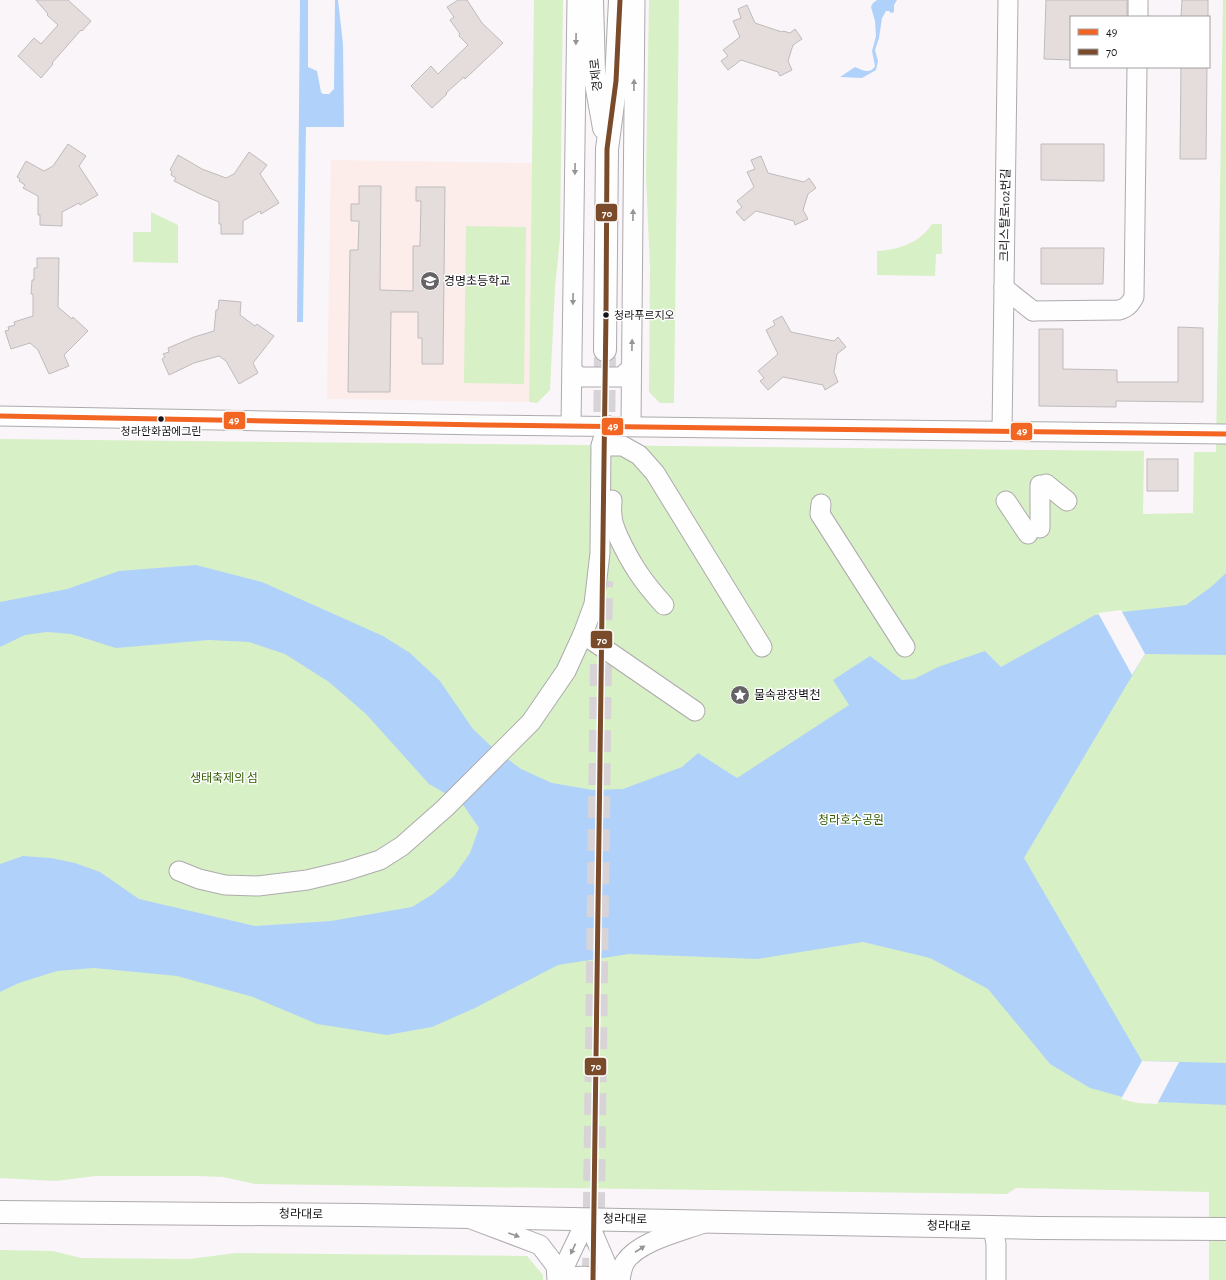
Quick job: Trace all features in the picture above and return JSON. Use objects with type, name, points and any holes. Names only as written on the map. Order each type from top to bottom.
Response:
[{"type":"main road","name":"경제로","points":[[592,0],[594,72],[607,148]]},
{"type":"main road","name":"경제로","points":[[605,350],[607,148],[616,81],[620,0]]},
{"type":"main road","name":"청라대로","points":[[0,1212],[588,1218],[993,1227],[1226,1229]]},
{"type":"street","points":[[571,426],[577,0]]},
{"type":"street","points":[[631,426],[635,0]]},
{"type":"street","name":"크리스탈로102번길","points":[[1002,431],[1008,0]]},
{"type":"street","points":[[1138,0],[1138,16]]},
{"type":"street","points":[[1004,330],[1033,311],[1119,310],[1130,304],[1134,297],[1137,68]]},
{"type":"street","points":[[1004,288],[1033,311]]},
{"type":"street","points":[[572,371],[580,377],[622,377],[631,368]]},
{"type":"street","points":[[0,416],[571,426],[1226,434]]},
{"type":"street","points":[[179,871],[199,879],[225,885],[258,886],[307,880],[345,871],[380,860],[402,846],[445,808],[531,722],[566,671],[583,634],[594,604],[600,553],[607,426]]},
{"type":"street","points":[[607,446],[614,525],[632,564],[664,605]]},
{"type":"street","points":[[607,446],[623,446],[639,455],[655,473],[762,647]]},
{"type":"street","points":[[1006,501],[1034,531],[1043,484],[1067,501]]},
{"type":"street","points":[[822,504],[820,514],[905,648]]},
{"type":"street","points":[[583,634],[695,711]]},
{"type":"street","points":[[464,1217],[540,1245],[556,1266],[558,1280]]},
{"type":"street","points":[[558,1280],[588,1218]]},
{"type":"street","points":[[588,1218],[613,1280]]},
{"type":"street","points":[[620,1280],[624,1264],[632,1254],[642,1246],[710,1221]]},
{"type":"street","points":[[993,1227],[996,1244],[996,1280]]},
{"type":"street","points":[[562,1280],[569,1277],[598,1277],[608,1280]]},
{"type":"shaded area","name":"경명초등학교","points":[[331,160],[532,163],[529,402],[327,399]]},
{"type":"green space","points":[[534,0],[563,0],[560,238],[555,288],[550,390],[537,403],[529,402]]},
{"type":"green space","points":[[649,0],[679,0],[674,403],[660,403],[649,392],[650,268],[646,176]]},
{"type":"green space","name":"청라호수공원","points":[[1223,0],[1226,0],[1226,1280],[1209,1280],[1209,1192],[1016,1188],[1007,1194],[255,1184],[223,1177],[198,1176],[95,1176],[56,1181],[0,1178],[0,439],[1144,451],[1143,514],[1193,513],[1194,452],[1216,452]]},
{"type":"green space","points":[[151,212],[178,225],[178,263],[133,262],[133,232],[151,232]]},
{"type":"green space","points":[[932,224],[942,224],[942,254],[936,254],[935,276],[877,275],[877,251],[893,249],[915,241],[927,231]]},
{"type":"green space","points":[[466,226],[526,227],[524,384],[464,383]]},
{"type":"green space","points":[[0,1250],[53,1251],[81,1258],[190,1259],[236,1253],[527,1256],[543,1275],[543,1280],[0,1280]]},
{"type":"water","points":[[300,0],[308,0],[308,67],[317,71],[321,92],[323,94],[329,94],[334,89],[335,0],[338,0],[343,44],[344,127],[306,127],[303,322],[297,322]]},
{"type":"water","points":[[877,0],[897,0],[894,5],[894,12],[891,13],[886,11],[882,18],[879,38],[875,50],[878,61],[876,70],[862,78],[840,77],[855,67],[868,71],[873,69],[875,66],[872,51],[876,36],[875,21],[871,7]]},
{"type":"water","points":[[196,565],[262,582],[383,636],[410,653],[440,681],[473,729],[493,748],[521,769],[552,783],[593,790],[623,789],[682,767],[698,753],[737,778],[849,705],[833,680],[870,656],[902,680],[914,679],[938,667],[985,651],[1001,667],[1095,615],[1186,605],[1211,587],[1226,573],[1226,655],[1145,654],[1024,858],[1142,1061],[1226,1063],[1226,1105],[1137,1101],[1090,1088],[1050,1064],[988,989],[930,958],[863,942],[757,959],[629,954],[558,965],[475,1008],[432,1027],[387,1035],[317,1024],[253,997],[177,976],[94,968],[57,971],[19,983],[0,992],[0,864],[23,856],[51,858],[75,863],[100,872],[139,899],[255,926],[331,921],[412,907],[433,894],[454,876],[470,853],[479,828],[462,803],[429,784],[366,714],[329,682],[285,654],[249,642],[209,640],[116,648],[71,634],[47,632],[25,635],[0,647],[0,602],[67,589],[119,571]]},
{"type":"pier","points":[[1121,610],[1145,654],[1132,675],[1098,613]]},
{"type":"pier","points":[[1142,1061],[1179,1062],[1157,1104],[1137,1103],[1121,1099]]},
{"type":"building","points":[[36,0],[68,0],[91,21],[82,31],[81,30],[52,63],[53,64],[41,78],[18,56],[34,38],[41,44],[58,25],[47,15],[48,14]]},
{"type":"building","points":[[458,0],[467,0],[482,23],[503,43],[465,79],[464,77],[446,93],[447,94],[432,108],[411,86],[431,66],[438,74],[468,45],[459,36],[460,34],[450,20],[454,17],[447,7]]},
{"type":"building","points":[[1046,0],[1127,0],[1127,16],[1070,16],[1070,60],[1044,59]]},
{"type":"building","points":[[1182,0],[1208,0],[1208,16],[1181,16]]},
{"type":"building","points":[[747,5],[755,23],[782,32],[790,33],[795,29],[802,39],[793,45],[788,61],[792,70],[780,76],[778,72],[741,60],[728,70],[721,61],[728,56],[723,50],[740,37],[733,21],[741,18],[738,9]]},
{"type":"building","points":[[1181,68],[1207,68],[1206,159],[1180,159]]},
{"type":"building","points":[[68,144],[86,156],[79,166],[98,195],[80,205],[79,203],[62,212],[62,226],[40,225],[40,215],[38,215],[38,196],[23,188],[25,185],[19,181],[20,179],[17,177],[26,161],[44,171],[53,166]]},
{"type":"building","points":[[1041,144],[1104,144],[1104,181],[1041,180]]},
{"type":"building","points":[[249,152],[267,165],[260,174],[279,203],[261,214],[260,211],[243,221],[243,234],[221,234],[221,224],[219,224],[219,202],[174,181],[176,178],[171,175],[172,172],[170,170],[178,155],[202,169],[226,178],[234,174]]},
{"type":"building","points":[[761,156],[768,173],[804,182],[809,178],[816,188],[808,194],[803,210],[808,219],[795,225],[794,221],[756,211],[744,221],[736,212],[742,207],[737,201],[754,187],[747,172],[755,169],[751,160]]},
{"type":"building","points":[[359,186],[381,186],[380,290],[413,291],[413,246],[420,246],[421,201],[416,201],[416,187],[445,187],[443,364],[422,364],[422,338],[418,338],[418,312],[391,312],[390,392],[348,392],[350,250],[358,250],[359,221],[351,221],[351,204],[359,204]]},
{"type":"building","points":[[1041,248],[1104,248],[1103,284],[1041,284]]},
{"type":"building","points":[[37,258],[59,258],[58,307],[72,319],[73,317],[88,331],[64,355],[69,366],[49,374],[38,350],[30,343],[11,349],[5,331],[9,330],[8,327],[15,325],[14,322],[33,316],[33,294],[31,294],[32,280],[34,280],[34,268],[37,268]]},
{"type":"building","points":[[219,300],[241,302],[240,315],[255,326],[257,324],[274,336],[253,363],[258,373],[239,384],[226,361],[219,356],[194,363],[169,375],[162,359],[165,357],[163,354],[169,352],[168,348],[194,337],[214,331],[216,310],[218,310]]},
{"type":"building","points":[[782,316],[791,332],[834,341],[838,337],[846,347],[837,354],[834,372],[838,382],[825,390],[823,385],[783,377],[768,390],[760,381],[764,378],[758,371],[778,354],[766,330],[775,325],[773,321]]},
{"type":"building","points":[[1178,327],[1203,328],[1203,402],[1116,401],[1116,407],[1039,406],[1039,329],[1063,329],[1063,369],[1117,370],[1117,382],[1178,382]]},
{"type":"building","points":[[1147,459],[1178,459],[1178,491],[1147,491]]},
{"type":"tunnel","points":[[604,445],[605,350]]},
{"type":"tunnel","points":[[593,1280],[602,581]]},
{"type":"transit line","name":"70","points":[[593,1280],[607,149],[616,81],[620,0]]},
{"type":"transit line","name":"49","points":[[0,416],[483,425],[1226,434]]},
{"type":"place","name":"경명초등학교","points":[[430,281]]},
{"type":"place","name":"청라푸르지오","points":[[606,315]]},
{"type":"place","name":"청라한화꿈에그린","points":[[161,419]]},
{"type":"place","name":"물속광장벽천","points":[[740,695]]},
{"type":"park label","name":"생태축제의 섬","points":[[224,778]]}]
